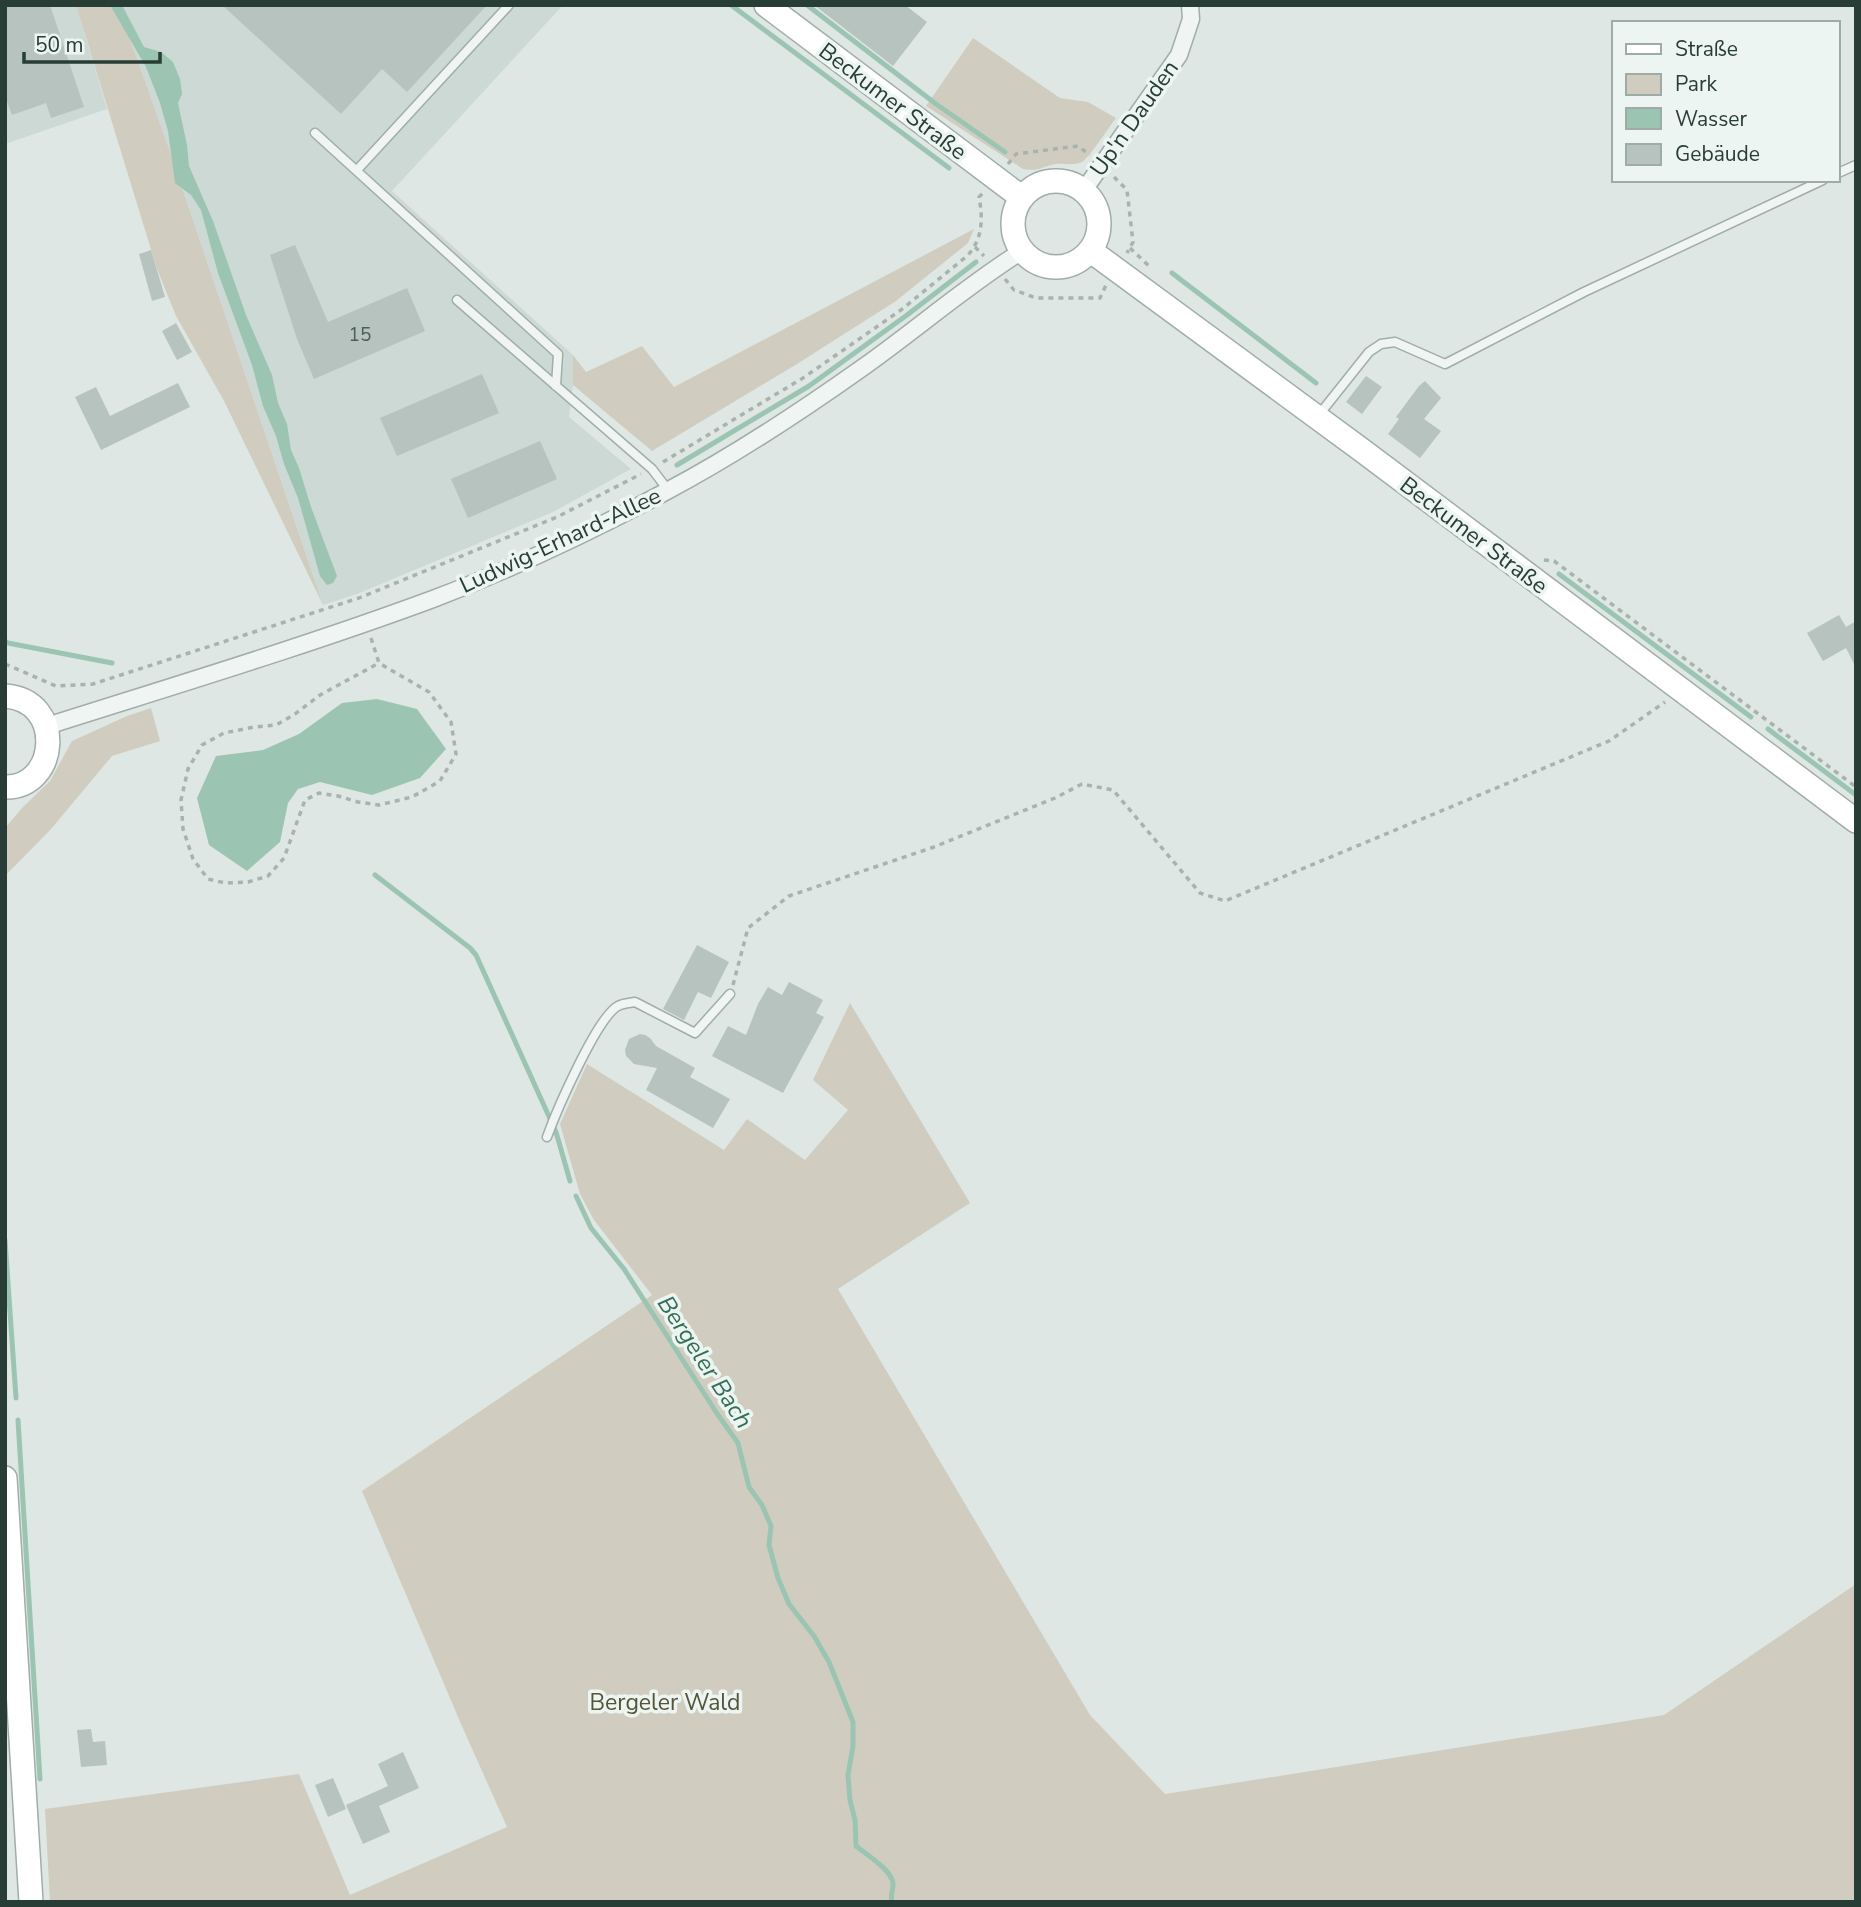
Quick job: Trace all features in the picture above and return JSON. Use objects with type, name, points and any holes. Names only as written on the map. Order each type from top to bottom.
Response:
[{"type":"main road","name":"Beckumer Straße","points":[[766,5],[1021,197]]},
{"type":"main road","points":[[1045,181],[1072,183],[1084,190],[1095,203],[1100,219],[1098,236],[1091,251],[1079,261],[1064,267],[1049,267],[1034,262],[1022,251],[1013,234],[1013,214],[1021,197],[1032,187],[1045,181]]},
{"type":"main road","name":"Beckumer Straße","points":[[1091,251],[1856,821]]},
{"type":"main road","points":[[5,696],[22,699],[41,715],[47,726],[49,746],[43,765],[29,780],[5,787]]},
{"type":"main road","points":[[5,1478],[31,1902]]},
{"type":"street","name":"Up'n Dauden","points":[[1084,190],[1179,55],[1191,19],[1190,5]]},
{"type":"street","name":"Ludwig-Erhard-Allee","points":[[47,726],[366,623],[436,597],[566,542],[668,490],[753,441],[863,368],[1022,251]]},
{"type":"lane","points":[[357,170],[509,5]]},
{"type":"lane","points":[[316,133],[558,354],[556,386]]},
{"type":"lane","points":[[1840,172],[1856,164]]},
{"type":"lane","points":[[1317,418],[1370,352],[1381,344],[1395,342],[1445,364],[1584,292],[1819,182]]},
{"type":"lane","points":[[457,300],[652,469],[668,490]]},
{"type":"lane","points":[[547,1137],[580,1062],[603,1022],[617,1006],[635,1002],[695,1033],[730,994]]},
{"type":"path","points":[[996,179],[1016,154],[1078,146],[1127,190],[1133,242],[1113,269],[1100,298],[1036,298],[1014,290],[996,268]]},
{"type":"path","points":[[5,664],[57,686],[93,684],[359,598],[557,517],[652,469],[803,378],[901,310],[975,247],[983,218],[979,197]]},
{"type":"path","points":[[366,623],[379,663],[429,692],[451,722],[456,754],[440,781],[412,797],[379,805],[319,793],[304,800],[284,858],[268,876],[248,882],[225,884],[208,879],[193,859],[183,829],[181,800],[188,769],[202,745],[223,733],[276,725],[320,695],[379,663]]},
{"type":"path","points":[[730,994],[748,928],[789,896],[934,847],[1082,784],[1113,790],[1200,893],[1225,901],[1609,741],[1681,691]]},
{"type":"shaded area","points":[[5,5],[76,5],[107,109],[5,144]]},
{"type":"shaded area","points":[[118,5],[563,5],[392,191],[573,355],[569,417],[631,469],[553,512],[357,594],[323,605]]},
{"type":"green space","points":[[76,5],[118,5],[323,605],[224,401],[176,316],[157,269]]},
{"type":"green space","points":[[973,38],[1060,98],[1088,102],[1116,118],[1082,162],[1055,164],[1033,170],[1023,169],[926,106]]},
{"type":"green space","points":[[974,229],[968,243],[896,301],[652,451],[573,385],[573,355],[586,372],[642,346],[674,387]]},
{"type":"green space","points":[[151,708],[160,741],[112,756],[51,829],[5,876],[5,828],[50,781],[72,741]]},
{"type":"green space","name":"Bergeler Wald","points":[[850,1003],[970,1203],[838,1289],[1090,1715],[1165,1794],[1664,1715],[1856,1584],[1856,1902],[50,1902],[45,1809],[299,1774],[350,1895],[507,1827],[362,1491],[652,1295],[594,1220],[580,1194],[560,1124],[587,1064],[724,1150],[747,1119],[805,1160],[848,1110],[813,1080]]},
{"type":"water","points":[[110,5],[122,5],[144,47],[161,52],[173,62],[180,79],[182,94],[178,103],[189,166],[272,375],[278,403],[287,424],[291,450],[337,576],[333,583],[327,585],[320,576],[298,498],[263,406],[252,365],[218,273],[201,210],[191,195],[175,183],[168,131],[160,103],[146,67]]},
{"type":"water","points":[[377,699],[417,709],[446,749],[420,778],[372,795],[320,782],[298,789],[288,803],[280,842],[247,871],[209,845],[197,798],[216,756],[263,750],[299,734],[342,703]]},
{"type":"building","points":[[5,5],[50,5],[84,107],[51,118],[46,103],[12,115],[5,96]]},
{"type":"building","points":[[222,5],[487,5],[407,92],[382,69],[341,114]]},
{"type":"building","points":[[814,5],[905,5],[927,22],[893,66]]},
{"type":"building","points":[[295,245],[328,322],[407,288],[425,331],[314,379],[297,339],[270,255]]},
{"type":"building","points":[[151,250],[165,297],[152,301],[139,254]]},
{"type":"building","points":[[176,323],[192,352],[177,360],[162,331]]},
{"type":"building","points":[[482,374],[499,413],[397,456],[380,418]]},
{"type":"building","points":[[1366,376],[1382,387],[1362,414],[1346,402]]},
{"type":"building","points":[[1425,381],[1441,398],[1424,419],[1441,431],[1420,458],[1388,434],[1399,419],[1396,417]]},
{"type":"building","points":[[178,383],[190,407],[101,450],[75,397],[96,387],[110,416]]},
{"type":"building","points":[[540,441],[557,479],[468,518],[451,479]]},
{"type":"building","points":[[1839,615],[1846,627],[1856,621],[1856,668],[1846,648],[1823,661],[1807,633]]},
{"type":"building","points":[[697,945],[729,962],[711,998],[698,992],[684,1020],[663,1009]]},
{"type":"building","points":[[789,982],[823,1000],[816,1013],[824,1017],[783,1093],[712,1056],[728,1026],[746,1035],[768,987],[782,995]]},
{"type":"building","points":[[640,1034],[695,1068],[690,1077],[730,1099],[713,1128],[646,1090],[657,1068],[634,1064],[626,1056],[625,1050],[629,1039]]},
{"type":"building","points":[[91,1729],[93,1742],[105,1741],[107,1765],[81,1767],[77,1730]]},
{"type":"building","points":[[403,1752],[419,1788],[379,1806],[390,1832],[363,1844],[346,1805],[388,1786],[378,1764]]},
{"type":"building","points":[[333,1778],[346,1809],[328,1817],[315,1785]]},
{"type":"waterway","points":[[731,5],[949,168]]},
{"type":"waterway","points":[[807,5],[936,104],[1005,152]]},
{"type":"waterway","points":[[677,465],[809,386],[976,262]]},
{"type":"waterway","points":[[1172,273],[1316,383]]},
{"type":"waterway","points":[[1559,574],[1751,717]]},
{"type":"waterway","points":[[5,641],[112,663]]},
{"type":"waterway","points":[[1768,729],[1856,795]]},
{"type":"waterway","name":"Bergeler Bach","points":[[375,875],[476,955],[556,1132],[570,1181]]},
{"type":"waterway","name":"Bergeler Bach","points":[[576,1196],[591,1228],[624,1269],[738,1443],[749,1487],[762,1505],[771,1526],[769,1545],[778,1578],[789,1604],[814,1636],[829,1662],[853,1722],[853,1746],[848,1775],[856,1846],[889,1874],[893,1884],[892,1902]]},
{"type":"waterway","points":[[5,1240],[16,1398]]},
{"type":"waterway","points":[[18,1420],[40,1779]]}]
